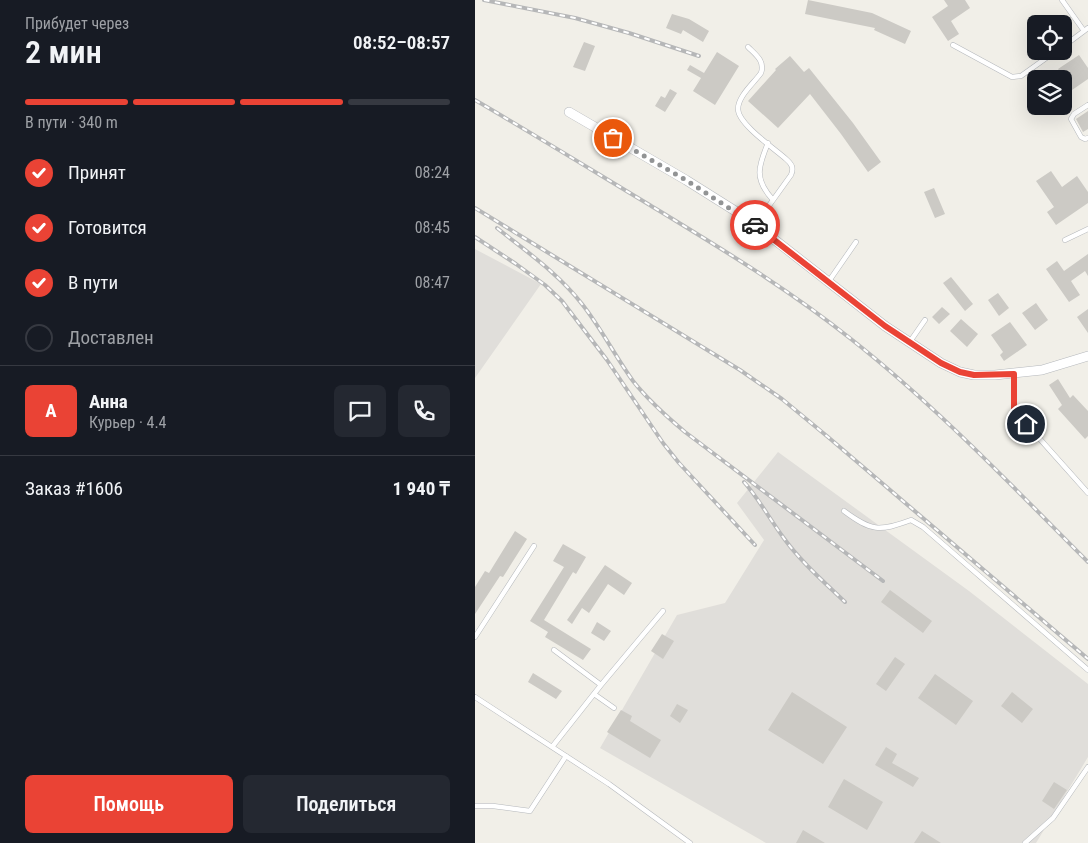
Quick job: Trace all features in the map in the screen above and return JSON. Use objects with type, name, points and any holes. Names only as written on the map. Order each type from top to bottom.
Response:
[{"type":"street","points":[[569,112],[686,180],[755,225],[909,343],[941,363],[960,372],[974,375],[1014,374],[1042,370],[1088,356]]},
{"type":"lane","points":[[1062,0],[1086,30],[1072,40]]},
{"type":"lane","points":[[953,45],[1012,77],[1021,76],[1043,60]]},
{"type":"lane","points":[[748,48],[761,61],[763,68],[745,92],[738,109],[744,122],[793,166],[791,175],[755,225]]},
{"type":"lane","points":[[1088,105],[1073,114],[1071,119],[1081,137],[1088,138]]},
{"type":"lane","points":[[768,143],[759,162],[759,172],[762,186],[773,200]]},
{"type":"lane","points":[[1065,240],[1088,229]]},
{"type":"lane","points":[[828,282],[856,242]]},
{"type":"lane","points":[[909,343],[925,320]]},
{"type":"lane","points":[[1014,374],[1014,410],[1088,493]]},
{"type":"lane","points":[[844,511],[863,524],[879,529],[911,520],[923,527],[1088,670]]},
{"type":"lane","points":[[475,638],[534,546]]},
{"type":"lane","points":[[552,747],[663,610]]},
{"type":"lane","points":[[553,650],[601,685]]},
{"type":"lane","points":[[594,694],[614,708]]},
{"type":"lane","points":[[475,697],[609,784],[691,843]]},
{"type":"lane","points":[[475,806],[493,806],[529,811],[566,756]]},
{"type":"lane","points":[[1025,843],[1053,818],[1088,767]]},
{"type":"shaded area","points":[[475,249],[541,284],[475,378]]},
{"type":"shaded area","points":[[778,452],[969,591],[1088,684],[1088,757],[1036,843],[766,843],[600,748],[677,615],[725,603],[764,540],[737,503]]},
{"type":"building","points":[[808,0],[872,13],[911,31],[905,44],[874,30],[875,28],[805,14]]},
{"type":"building","points":[[944,0],[965,0],[970,8],[951,21],[959,34],[948,41],[932,17],[948,6]]},
{"type":"building","points":[[672,14],[689,19],[709,31],[703,42],[683,30],[681,34],[666,28]]},
{"type":"building","points":[[584,42],[595,46],[585,71],[573,67]]},
{"type":"building","points":[[717,52],[739,66],[715,105],[693,91],[701,78],[687,70],[690,65],[704,73]]},
{"type":"building","points":[[1079,55],[1088,68],[1088,79],[1072,90],[1072,70],[1058,69]]},
{"type":"building","points":[[790,56],[804,72],[809,68],[881,162],[868,172],[810,94],[778,128],[748,101],[775,69]]},
{"type":"building","points":[[670,89],[677,93],[665,112],[655,106],[661,96],[665,98]]},
{"type":"building","points":[[1088,111],[1088,129],[1083,132],[1076,119]]},
{"type":"building","points":[[1051,171],[1062,187],[1077,176],[1088,192],[1088,203],[1056,225],[1047,212],[1054,207],[1036,181]]},
{"type":"building","points":[[934,188],[945,214],[935,218],[924,192]]},
{"type":"building","points":[[1088,254],[1088,276],[1085,271],[1071,281],[1080,295],[1069,302],[1046,269],[1057,261],[1064,271]]},
{"type":"building","points":[[951,277],[973,304],[965,311],[943,283]]},
{"type":"building","points":[[998,293],[1009,308],[999,316],[988,300]]},
{"type":"building","points":[[1036,303],[1048,320],[1035,330],[1022,313]]},
{"type":"building","points":[[942,307],[950,314],[939,324],[932,317]]},
{"type":"building","points":[[1088,309],[1088,333],[1077,317]]},
{"type":"building","points":[[961,319],[978,334],[967,347],[950,331]]},
{"type":"building","points":[[1010,322],[1027,345],[1004,361],[1000,355],[1003,352],[991,335]]},
{"type":"building","points":[[1058,379],[1070,398],[1073,395],[1088,411],[1088,436],[1085,439],[1058,409],[1062,405],[1049,385]]},
{"type":"building","points":[[515,531],[527,539],[503,577],[500,576],[475,614],[475,587],[485,571],[489,573]]},
{"type":"building","points":[[563,544],[586,557],[576,574],[573,572],[544,620],[591,649],[583,660],[545,637],[548,632],[530,621],[564,567],[553,561]]},
{"type":"building","points":[[605,565],[632,583],[624,595],[608,584],[589,613],[582,608],[572,624],[567,620]]},
{"type":"building","points":[[890,590],[932,621],[923,633],[881,602]]},
{"type":"building","points":[[597,622],[611,631],[604,641],[591,633]]},
{"type":"building","points":[[662,634],[674,641],[663,659],[651,651]]},
{"type":"building","points":[[895,657],[905,664],[886,691],[876,684]]},
{"type":"building","points":[[533,673],[562,691],[556,699],[528,682]]},
{"type":"building","points":[[935,674],[973,701],[956,725],[918,698]]},
{"type":"building","points":[[792,692],[847,727],[823,764],[768,730]]},
{"type":"building","points":[[1012,692],[1033,709],[1022,723],[1001,706]]},
{"type":"building","points":[[677,704],[688,710],[680,723],[670,716]]},
{"type":"building","points":[[621,710],[632,716],[630,721],[661,740],[650,758],[607,732]]},
{"type":"building","points":[[886,747],[897,754],[892,763],[919,778],[913,787],[875,765]]},
{"type":"building","points":[[844,779],[883,802],[867,830],[828,807]]},
{"type":"building","points":[[1054,782],[1067,790],[1054,809],[1042,801]]},
{"type":"building","points":[[803,830],[825,843],[796,843]]},
{"type":"building","points":[[922,831],[941,843],[914,843]]},
{"type":"railway","points":[[484,0],[575,18],[699,56]]},
{"type":"railway","points":[[475,100],[726,252],[827,320],[913,391],[1002,475],[1088,562]]},
{"type":"railway","points":[[475,208],[740,370],[782,399],[1088,659]]},
{"type":"railway","points":[[497,228],[542,264],[573,293],[633,381],[664,414],[685,432],[883,581]]},
{"type":"railway","points":[[475,237],[545,285],[562,301],[607,360],[663,443],[679,463],[755,545]]},
{"type":"railway","points":[[744,482],[797,554],[845,602]]},
{"type":"way so far","points":[[613,138],[686,180],[755,225]]},
{"type":"route","points":[[755,225],[885,326],[941,363],[960,372],[974,375],[995,376],[1014,374],[1014,410],[1026,424]]}]
